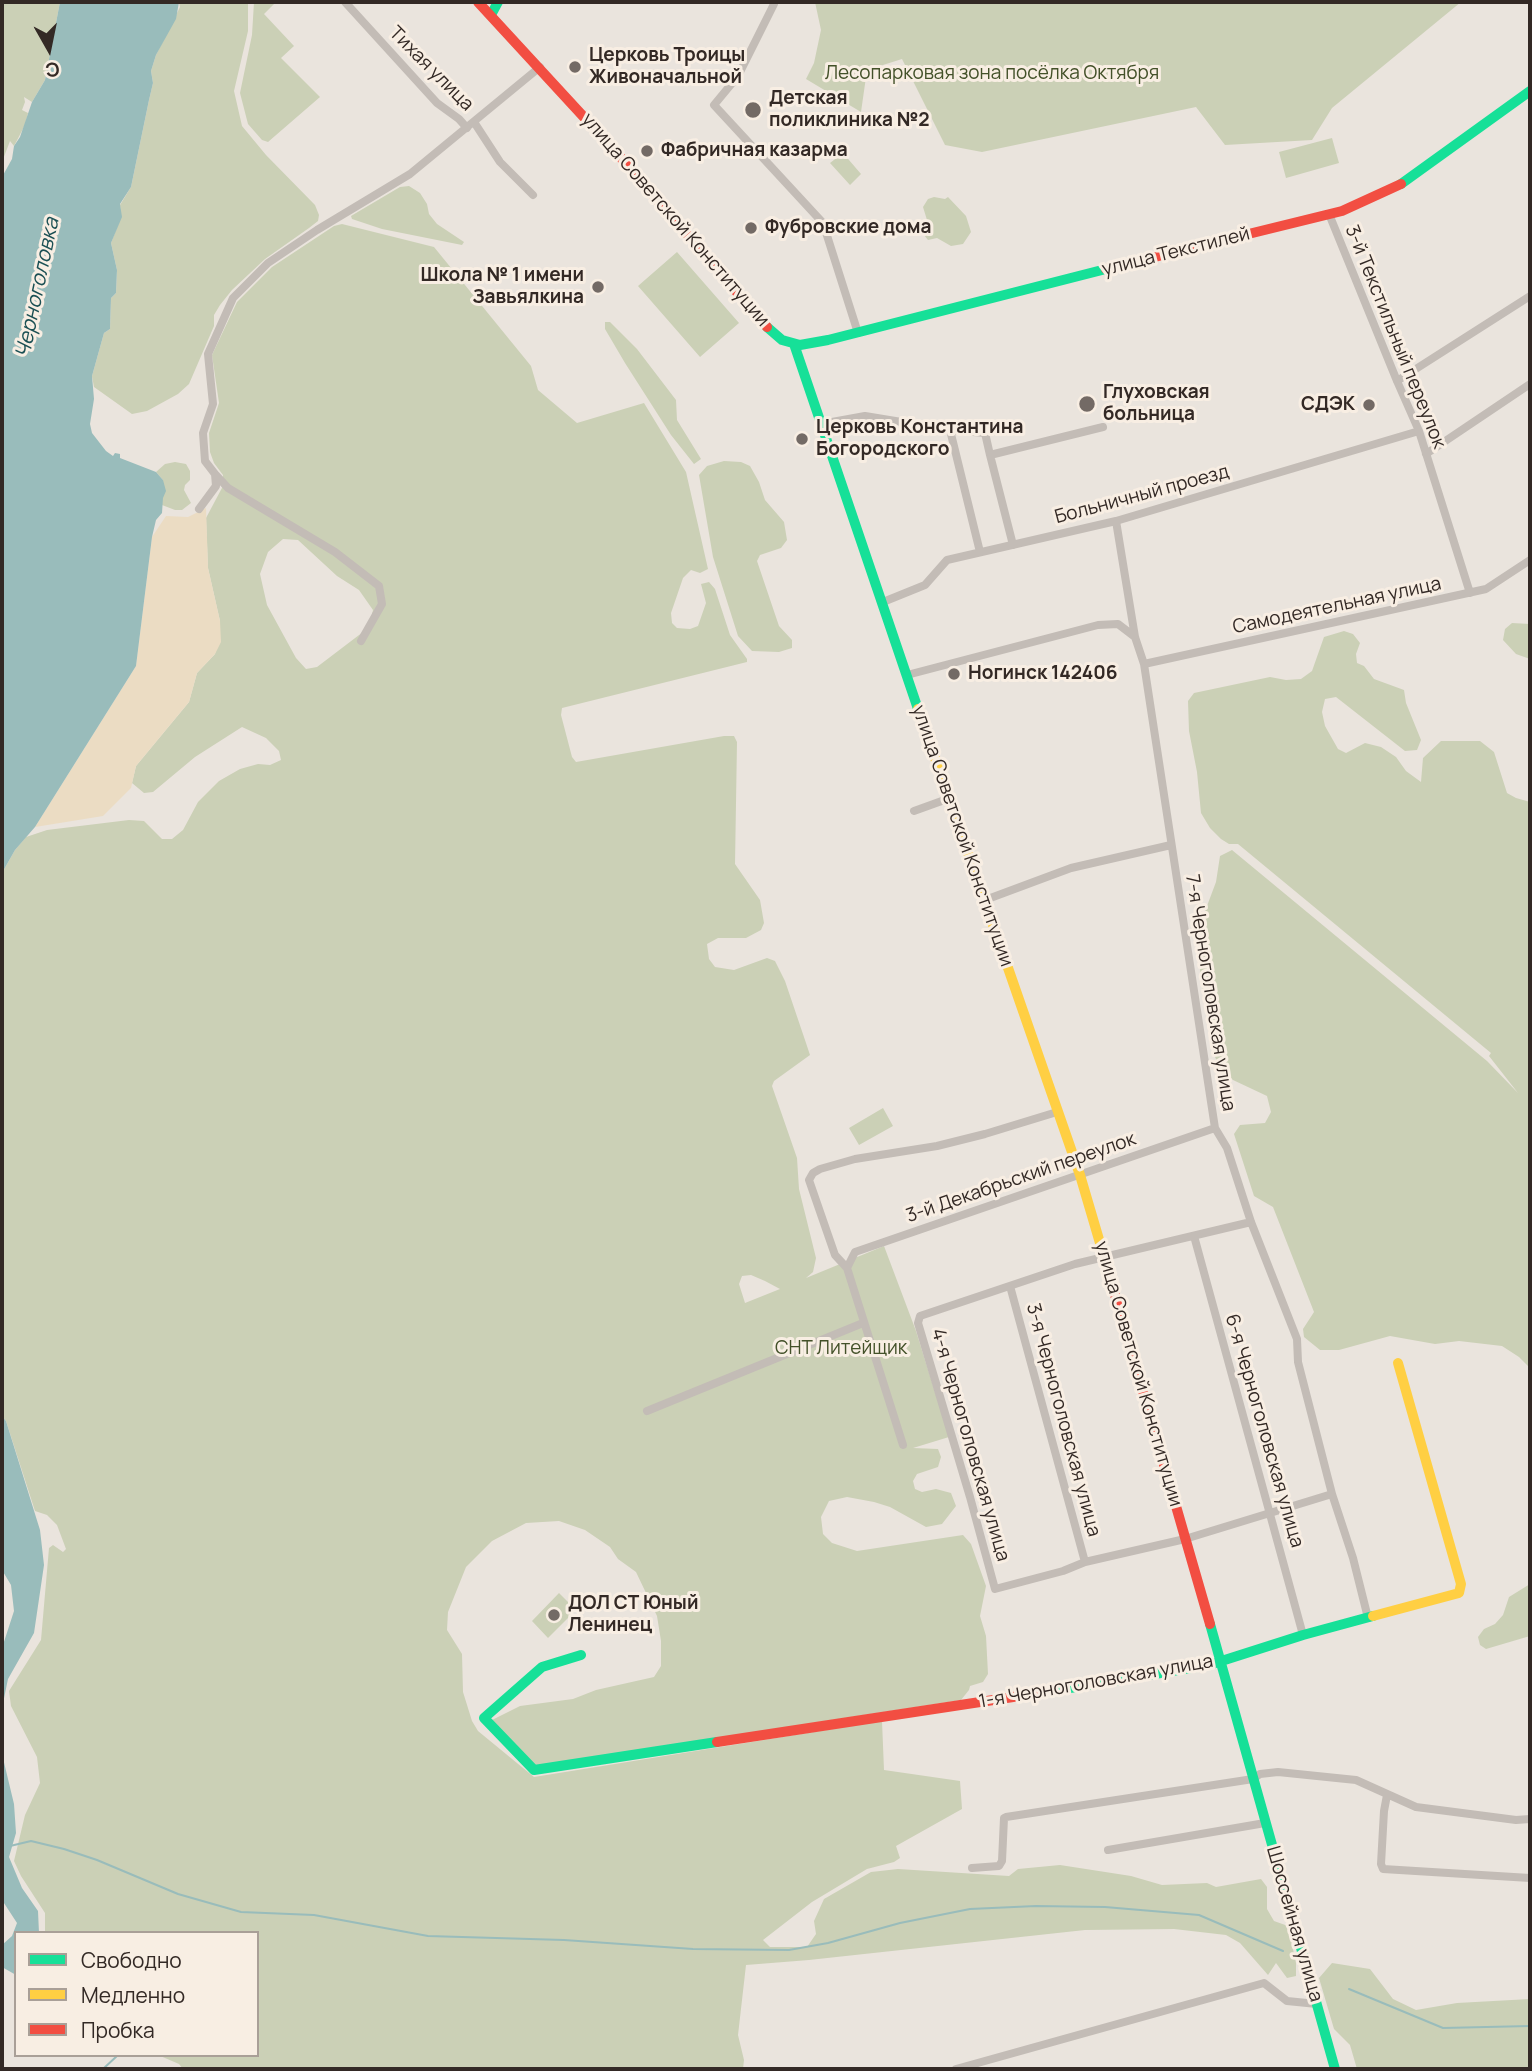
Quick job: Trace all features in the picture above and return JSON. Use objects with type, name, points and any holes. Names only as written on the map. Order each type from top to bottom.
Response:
[{"type":"street","name":"Тихая улица","points":[[345,2],[437,103],[470,125],[500,162],[533,195]]},
{"type":"street","name":"улица Советской Конституции","points":[[478,2],[540,67],[769,329],[782,340],[794,344],[1080,1175],[1253,1779]]},
{"type":"street","points":[[491,15],[498,2]]},
{"type":"street","points":[[774,4],[738,76],[714,105],[823,223],[858,333]]},
{"type":"street","points":[[361,641],[382,604],[379,586],[335,552],[228,488],[205,461],[203,433],[213,404],[208,354],[233,298],[268,263],[410,174],[540,67]]},
{"type":"street","name":"улица Текстилей","points":[[794,344],[817,343],[858,333],[1359,205],[1402,183],[1530,92]]},
{"type":"street","name":"3-й Текстильный переулок","points":[[1329,214],[1419,431],[1470,593]]},
{"type":"street","points":[[1397,381],[1530,296]]},
{"type":"street","points":[[1426,454],[1530,384]]},
{"type":"street","points":[[821,424],[865,416],[985,433],[1013,545]]},
{"type":"street","points":[[990,455],[1103,427]]},
{"type":"street","points":[[950,430],[980,552]]},
{"type":"street","name":"Больничный проезд","points":[[883,602],[925,585],[947,560],[1116,521],[1419,431]]},
{"type":"street","points":[[199,509],[216,486],[215,474]]},
{"type":"street","name":"7-я Черноголовская улица","points":[[1116,521],[1135,637],[1144,664],[1215,1128],[1227,1148],[1251,1222],[1297,1339],[1298,1362],[1368,1618]]},
{"type":"street","name":"Самодеятельная улица","points":[[1144,664],[1486,589],[1530,560]]},
{"type":"street","points":[[907,675],[1098,625],[1118,624],[1135,637]]},
{"type":"street","points":[[914,811],[950,798]]},
{"type":"street","points":[[985,900],[1071,868],[1171,845]]},
{"type":"street","points":[[903,1445],[847,1268],[835,1255],[809,1180],[813,1172],[855,1159],[937,1146],[985,1135],[1057,1112]]},
{"type":"street","name":"3-й Декабрьский переулок","points":[[847,1268],[855,1252],[1215,1128]]},
{"type":"street","points":[[1010,1286],[1075,1264],[1251,1222]]},
{"type":"street","name":"6-я Черноголовская улица","points":[[1194,1236],[1303,1635]]},
{"type":"street","name":"4-я Черноголовская улица","points":[[1010,1286],[925,1312],[918,1323],[995,1589],[1063,1571],[1085,1562]]},
{"type":"street","name":"3-я Черноголовская улица","points":[[1010,1286],[1085,1562]]},
{"type":"street","points":[[647,1411],[863,1322]]},
{"type":"street","name":"1-я Черноголовская улица","points":[[581,1655],[542,1667],[484,1718],[534,1770],[892,1715],[1002,1704],[1221,1661],[1303,1635],[1459,1594],[1461,1584],[1398,1363]]},
{"type":"street","points":[[1085,1562],[1185,1539],[1332,1494]]},
{"type":"street","points":[[971,1868],[999,1866],[1002,1861],[1006,1817],[1253,1779],[1260,1774],[1278,1772],[1356,1780],[1416,1807],[1516,1820],[1530,1819]]},
{"type":"street","name":"Шоссейная улица","points":[[1253,1779],[1335,2069]]},
{"type":"street","points":[[1387,1795],[1384,1811],[1383,1869],[1530,1878]]},
{"type":"street","points":[[1108,1850],[1265,1822]]},
{"type":"street","points":[[956,2069],[1264,1983],[1287,2001],[1317,2004]]},
{"type":"green space","points":[[5,2],[60,2],[45,80],[32,102],[24,97],[22,110],[28,113],[25,125],[14,146],[10,141],[2,162],[2,7]]},
{"type":"green space","points":[[179,2],[248,2],[248,31],[234,91],[242,126],[315,205],[319,215],[318,221],[265,259],[220,305],[189,384],[178,394],[147,411],[132,414],[94,387],[92,376],[104,333],[110,329],[111,298],[116,293],[117,270],[111,243],[121,217],[120,205],[131,187],[153,83],[151,71],[180,7]]},
{"type":"green space","points":[[254,2],[276,2],[264,14],[294,46],[281,58],[320,97],[268,142],[262,140],[248,124],[240,93],[252,35]]},
{"type":"green space","name":"Лесопарковая зона посёлка Октября","points":[[815,2],[1461,2],[1332,108],[1312,140],[1225,145],[1196,107],[982,152],[945,145],[902,59],[867,70],[861,112],[806,79],[814,63],[821,30]]},
{"type":"green space","points":[[1332,138],[1339,163],[1286,178],[1279,152]]},
{"type":"green space","points":[[843,153],[861,174],[850,185],[830,163]]},
{"type":"green space","points":[[409,186],[420,193],[427,204],[429,214],[437,224],[464,242],[462,245],[382,229],[352,219],[351,216],[400,187]]},
{"type":"green space","points":[[948,197],[966,216],[971,232],[963,244],[951,246],[937,238],[928,240],[924,235],[927,227],[924,223],[927,220],[923,207],[928,199]]},
{"type":"green space","name":"СНТ Литейщик","points":[[342,224],[434,247],[531,366],[538,390],[577,423],[644,403],[686,472],[708,569],[700,573],[691,570],[683,578],[671,613],[672,623],[677,628],[690,629],[698,626],[706,603],[701,584],[709,582],[715,589],[730,635],[747,662],[562,708],[561,715],[572,757],[576,762],[724,736],[734,736],[737,742],[735,864],[760,900],[764,923],[761,930],[746,938],[718,938],[707,944],[709,959],[715,967],[734,970],[767,958],[775,961],[785,981],[810,1055],[774,1081],[772,1086],[797,1158],[799,1189],[816,1258],[813,1272],[806,1278],[884,1246],[916,1331],[949,1437],[913,1448],[938,1449],[941,1457],[938,1467],[917,1474],[913,1481],[915,1489],[922,1492],[936,1489],[951,1493],[956,1506],[942,1524],[926,1527],[890,1507],[847,1497],[829,1501],[821,1517],[823,1534],[832,1543],[857,1551],[963,1535],[971,1544],[986,1586],[980,1616],[986,1636],[988,1674],[983,1682],[970,1686],[961,1700],[535,1766],[492,1720],[520,1706],[573,1699],[596,1690],[654,1677],[661,1666],[661,1641],[657,1616],[636,1572],[618,1559],[610,1547],[585,1530],[559,1521],[526,1523],[492,1541],[466,1567],[448,1612],[447,1630],[462,1654],[463,1692],[472,1721],[478,1731],[534,1777],[882,1721],[884,1770],[960,1781],[962,1809],[896,1846],[900,1858],[894,1862],[867,1869],[812,1902],[763,1940],[770,1947],[807,1947],[816,1934],[814,1921],[824,1899],[871,1872],[898,1869],[1009,1876],[1018,1869],[1060,1865],[1131,1876],[1162,1885],[1207,1883],[1216,1887],[1261,1879],[1267,1887],[1267,1909],[1274,1921],[1288,1926],[1296,1976],[1287,1978],[1276,1963],[1268,1975],[1240,1943],[1226,1935],[1174,1929],[1085,1930],[746,1965],[738,2035],[744,2060],[743,2069],[183,2069],[179,2064],[163,2057],[259,2057],[259,1931],[45,1931],[45,1913],[14,1861],[25,1815],[40,1783],[37,1757],[11,1706],[9,1691],[41,1640],[49,1548],[53,1545],[63,1552],[66,1549],[57,1525],[47,1515],[35,1511],[6,1421],[2,1416],[2,873],[26,837],[47,830],[129,820],[144,821],[162,839],[172,839],[183,830],[198,802],[219,781],[240,769],[258,764],[270,765],[281,760],[279,751],[266,738],[242,727],[195,757],[153,792],[144,793],[132,783],[136,766],[189,702],[197,673],[215,654],[220,621],[208,568],[206,518],[223,486],[223,475],[210,452],[209,433],[219,403],[212,355],[237,302],[272,267],[334,226]],"holes":[[[283,539],[298,540],[337,576],[359,590],[373,610],[370,622],[363,632],[317,667],[306,669],[296,658],[267,605],[260,574],[268,552]],[[751,1275],[780,1289],[745,1303],[739,1284],[742,1276]]]},
{"type":"green space","points":[[677,252],[739,323],[700,357],[638,286]]},
{"type":"green space","points":[[605,322],[610,322],[637,349],[676,400],[677,420],[701,459],[694,464],[671,435],[625,363],[605,329]]},
{"type":"green space","points":[[724,461],[741,462],[750,466],[765,500],[784,522],[787,540],[781,548],[760,555],[757,561],[779,626],[792,640],[792,648],[779,652],[752,651],[738,636],[713,557],[699,475],[707,466]]},
{"type":"green space","points":[[165,464],[186,464],[190,471],[190,480],[184,490],[191,503],[182,510],[162,505],[163,480],[156,472]]},
{"type":"green space","points":[[1512,623],[1530,624],[1530,659],[1516,654],[1503,640],[1505,629]]},
{"type":"green space","points":[[1344,631],[1353,634],[1360,643],[1356,654],[1357,663],[1364,666],[1374,679],[1404,690],[1406,703],[1421,740],[1417,750],[1405,751],[1336,697],[1325,699],[1322,712],[1325,726],[1338,749],[1346,753],[1365,743],[1381,747],[1396,757],[1406,771],[1421,782],[1423,758],[1441,741],[1480,741],[1494,752],[1507,793],[1530,802],[1530,1368],[1502,1346],[1459,1341],[1435,1344],[1390,1336],[1339,1350],[1320,1350],[1304,1337],[1303,1329],[1314,1312],[1273,1207],[1254,1196],[1234,1134],[1240,1125],[1265,1123],[1271,1112],[1267,1096],[1233,1080],[1221,1069],[1215,1057],[1200,975],[1201,922],[1216,882],[1220,856],[1232,850],[1487,1061],[1518,1093],[1489,1056],[1491,1053],[1238,844],[1229,844],[1221,839],[1201,813],[1189,731],[1188,701],[1194,693],[1270,677],[1301,679],[1312,671],[1324,637]]},
{"type":"green space","points":[[883,1108],[893,1126],[859,1145],[849,1128]]},
{"type":"green space","points":[[1530,1584],[1530,1636],[1486,1649],[1480,1645],[1478,1637],[1503,1615],[1509,1597]]},
{"type":"green space","name":"ДОЛ СТ Юный Ленинец","points":[[559,1593],[576,1610],[548,1638],[532,1621]]},
{"type":"green space","points":[[1332,1963],[1370,1969],[1393,1999],[1416,2010],[1457,2003],[1530,1999],[1530,2069],[1357,2069],[1350,2045],[1334,2029],[1319,1978]]},
{"type":"sand","points":[[206,508],[208,568],[220,621],[221,642],[215,654],[197,673],[189,702],[136,766],[131,788],[103,816],[35,827],[136,666],[152,537],[166,516],[188,517]]},
{"type":"water","points":[[60,2],[179,2],[176,19],[156,55],[151,71],[153,83],[131,187],[120,204],[122,217],[111,243],[117,270],[116,293],[111,298],[110,329],[104,333],[92,376],[94,399],[90,424],[92,433],[106,451],[113,456],[115,453],[120,454],[120,458],[156,472],[163,480],[166,491],[162,513],[156,520],[152,537],[136,666],[35,827],[15,850],[2,873],[2,177],[12,159],[14,146],[20,137],[32,102],[45,80]]},
{"type":"water","points":[[2,1416],[6,1421],[40,1530],[44,1565],[34,1633],[8,1679],[2,1708],[2,1648],[14,1611],[11,1585],[2,1570]]},
{"type":"water","points":[[2,1754],[14,1804],[16,1833],[9,1857],[22,1888],[38,1911],[39,1931],[14,1931],[14,1974],[2,1967],[2,1945],[12,1936],[17,1923],[2,1900]]},
{"type":"waterway","points":[[10,1846],[31,1841],[64,1849],[178,1894],[241,1912],[314,1915],[428,1936],[564,1940],[693,1949],[789,1950],[970,1909],[1105,1907],[1199,1915],[1283,1951]]},
{"type":"waterway","points":[[1349,1989],[1443,2028],[1530,2026]]},
{"type":"waterway","name":"Черноголовка","points":[[103,2069],[116,2057]]},
{"type":"traffic: fast","points":[[491,15],[498,2]]},
{"type":"traffic: fast","points":[[1401,184],[1530,91]]},
{"type":"traffic: fast","points":[[767,327],[782,340],[800,345],[1106,269]]},
{"type":"traffic: fast","points":[[794,344],[918,709]]},
{"type":"traffic: fast","points":[[1046,1692],[1209,1665],[1373,1616]]},
{"type":"traffic: fast","points":[[1210,1624],[1335,2069]]},
{"type":"traffic: fast","points":[[581,1655],[542,1667],[484,1718],[534,1770],[717,1742]]},
{"type":"traffic: slow","points":[[918,709],[1080,1175],[1105,1260]]},
{"type":"traffic: slow","points":[[1373,1616],[1459,1593],[1461,1584],[1398,1363]]},
{"type":"traffic: jam","points":[[478,2],[616,152],[767,327]]},
{"type":"traffic: jam","points":[[1106,269],[1342,211],[1401,184]]},
{"type":"traffic: jam","points":[[1105,1260],[1210,1624]]},
{"type":"traffic: jam","points":[[717,1742],[1046,1692]]},
{"type":"place","name":"Церковь Троицы Живоначальной","points":[[575,67]]},
{"type":"place","name":"Детская поликлиника №2","points":[[753,110]]},
{"type":"place","name":"Фабричная казарма","points":[[647,151]]},
{"type":"place","name":"Фубровские дома","points":[[751,228]]},
{"type":"place","name":"Школа № 1 имени Завьялкина","points":[[598,287]]},
{"type":"place","name":"Глуховская больница","points":[[1087,404]]},
{"type":"place","name":"СДЭК","points":[[1369,405]]},
{"type":"place","name":"Церковь Константина Богородского","points":[[802,439]]},
{"type":"place","name":"Ногинск 142406","points":[[954,674]]},
{"type":"place","name":"ДОЛ СТ Юный Ленинец","points":[[554,1615]]}]
